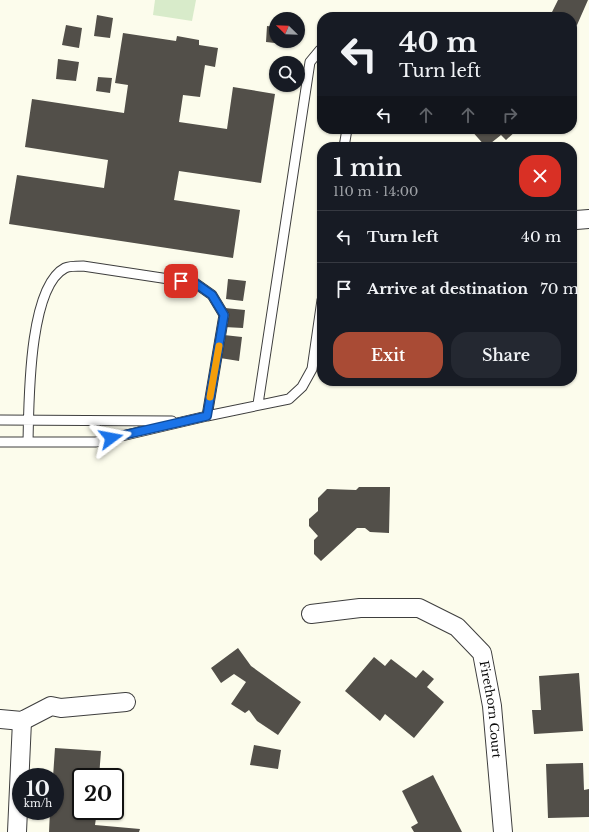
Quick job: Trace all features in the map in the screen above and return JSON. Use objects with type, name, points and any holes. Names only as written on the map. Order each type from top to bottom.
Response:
[{"type":"street","name":"Firethorn Court","points":[[311,614],[360,608],[419,608],[457,626],[482,653],[492,706],[503,832]]},
{"type":"street","points":[[0,719],[22,721],[51,706],[61,708],[126,702]]},
{"type":"street","points":[[17,832],[22,721]]},
{"type":"lane","points":[[258,404],[310,62],[317,54]]},
{"type":"lane","points":[[28,442],[28,420],[36,325],[43,298],[51,281],[65,268],[83,266],[195,283],[212,295],[224,315],[207,416]]},
{"type":"lane","points":[[0,442],[96,442],[258,404],[290,399],[302,387],[312,369],[317,334]]},
{"type":"lane","points":[[0,420],[186,421]]},
{"type":"green space","points":[[155,0],[196,0],[192,21],[153,15]]},
{"type":"building","points":[[558,0],[588,0],[577,25],[577,12],[552,12]]},
{"type":"building","points":[[97,15],[113,18],[110,38],[94,36]]},
{"type":"building","points":[[66,25],[82,28],[79,48],[62,45]]},
{"type":"building","points":[[267,26],[269,26],[269,42],[266,42]]},
{"type":"building","points":[[123,33],[176,41],[177,36],[199,40],[199,45],[218,48],[215,67],[205,65],[200,97],[183,95],[179,122],[227,129],[233,87],[275,94],[261,183],[179,171],[174,200],[240,210],[233,258],[9,224],[17,175],[104,188],[108,160],[25,147],[32,99],[124,113],[128,85],[115,83]]},
{"type":"building","points":[[58,59],[79,62],[76,81],[56,79]]},
{"type":"building","points":[[98,77],[112,78],[110,93],[96,91]]},
{"type":"building","points":[[474,134],[513,134],[506,140],[501,135],[492,142],[482,142]]},
{"type":"building","points":[[228,279],[246,281],[243,301],[226,299]]},
{"type":"building","points":[[225,308],[245,310],[243,328],[224,327]]},
{"type":"building","points":[[224,335],[242,337],[239,361],[220,358]]},
{"type":"building","points":[[359,487],[390,487],[389,533],[370,532],[365,528],[357,528],[321,561],[314,554],[314,540],[318,536],[309,526],[309,519],[318,511],[318,498],[327,489],[356,490]]},
{"type":"building","points":[[238,648],[251,666],[301,702],[278,735],[257,721],[249,710],[245,713],[231,704],[246,682],[234,674],[221,683],[211,668]]},
{"type":"building","points":[[374,657],[385,666],[391,659],[416,678],[423,670],[434,679],[427,687],[444,702],[414,738],[385,714],[380,721],[345,691]]},
{"type":"building","points":[[579,673],[583,731],[534,734],[532,710],[541,710],[539,676]]},
{"type":"building","points":[[254,745],[281,750],[278,769],[250,765]]},
{"type":"building","points":[[55,748],[101,751],[100,768],[72,768],[72,820],[96,820],[95,825],[140,829],[139,832],[49,832],[50,820],[64,820],[64,768],[54,768]]},
{"type":"building","points":[[583,763],[584,790],[589,789],[589,817],[548,818],[546,764]]},
{"type":"building","points":[[433,775],[462,832],[414,832],[411,827],[418,823],[402,791]]},
{"type":"slow traffic","points":[[210,397],[219,346]]},
{"type":"route","points":[[111,438],[207,416],[224,315],[212,295],[195,283],[181,281]]}]
